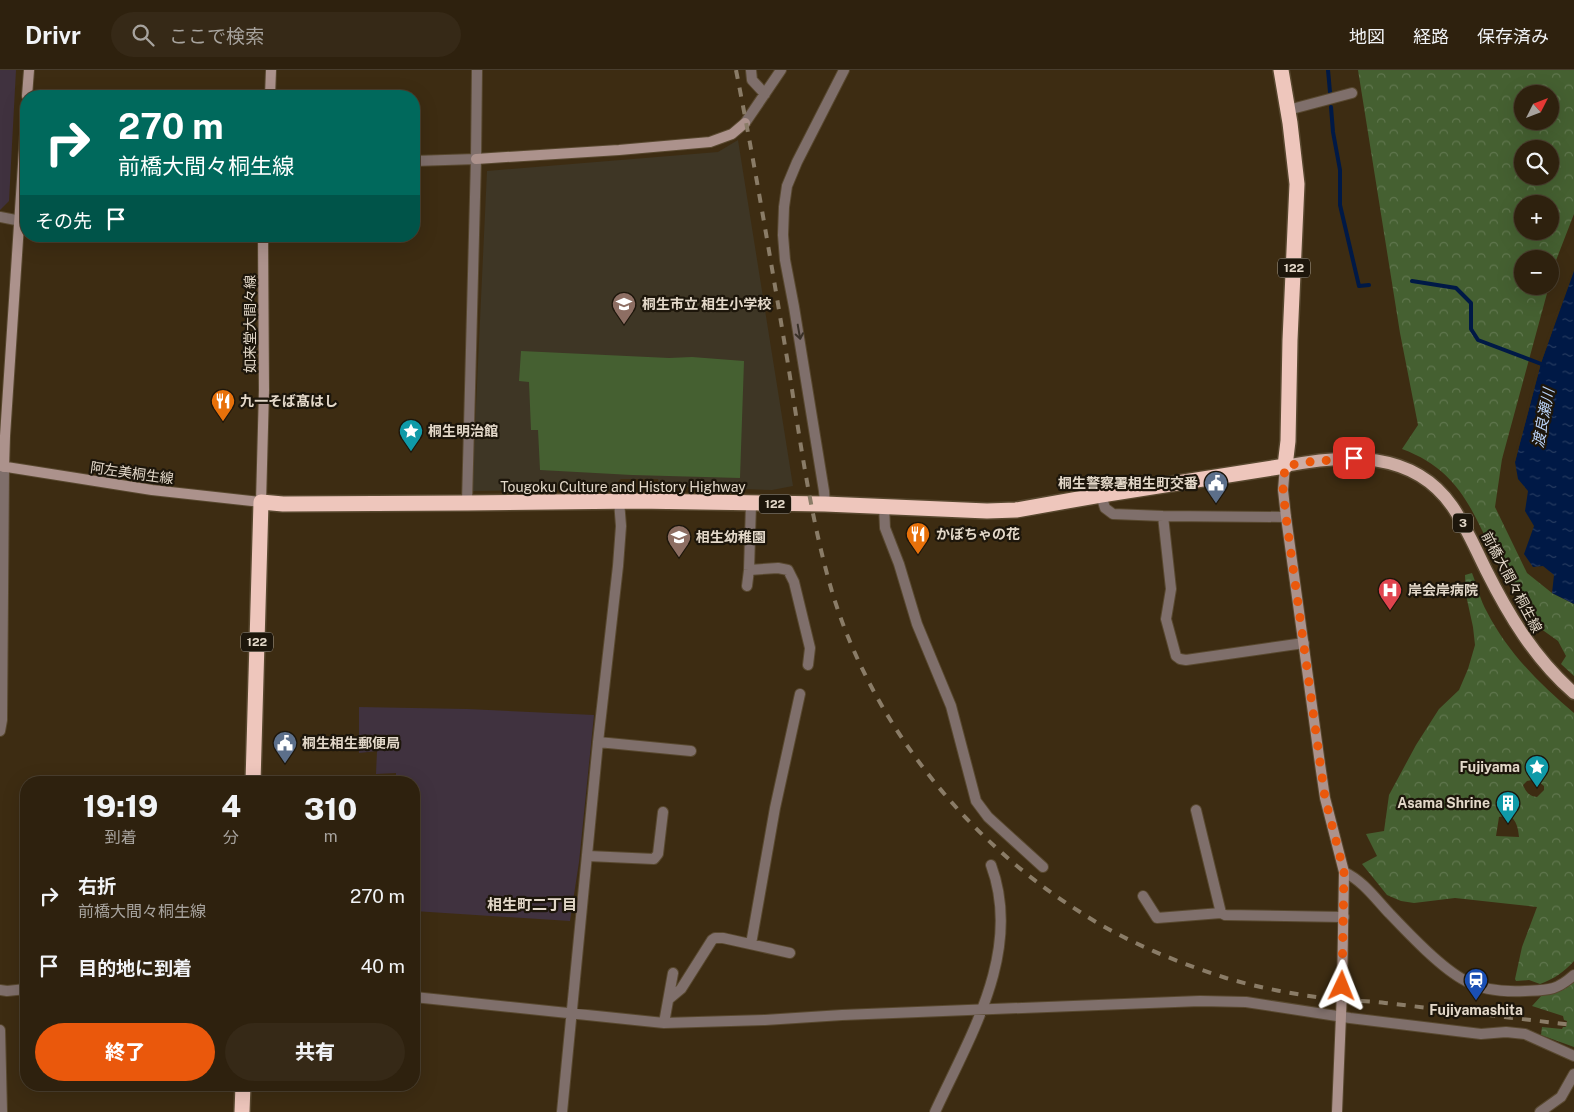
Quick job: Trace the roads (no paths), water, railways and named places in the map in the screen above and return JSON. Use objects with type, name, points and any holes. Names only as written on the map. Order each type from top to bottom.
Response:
[{"type":"highway","name":"122","points":[[1281,70],[1296,171],[1297,201],[1290,340],[1288,441],[1285,466]]},
{"type":"highway","name":"Tougoku Culture and History Highway","points":[[260,502],[283,504],[467,504],[619,501],[825,504],[956,511],[1016,510],[1285,466]]},
{"type":"highway","name":"122","points":[[253,776],[260,502]]},
{"type":"highway","points":[[242,1112],[243,1091]]},
{"type":"main road","name":"前橋大間々桐生線","points":[[1285,466],[1354,458],[1373,459],[1406,468],[1431,483],[1451,504],[1461,519],[1508,611],[1529,645],[1546,667],[1574,693]]},
{"type":"street","points":[[27,90],[29,70]]},
{"type":"street","points":[[270,90],[271,70]]},
{"type":"street","points":[[467,504],[477,70]]},
{"type":"street","points":[[751,70],[752,80],[765,94]]},
{"type":"street","points":[[420,161],[609,151],[710,142],[732,134],[746,122],[781,70]]},
{"type":"street","points":[[825,504],[803,360],[785,260],[783,235],[784,197],[797,162],[844,70]]},
{"type":"street","points":[[1288,110],[1352,93]]},
{"type":"street","points":[[0,217],[20,220]]},
{"type":"street","points":[[0,731],[2,720],[2,467],[21,242]]},
{"type":"street","name":"如来堂大間々線","points":[[260,502],[264,390],[264,242]]},
{"type":"street","points":[[1285,466],[1283,490],[1286,517],[1325,798],[1344,872],[1337,1112]]},
{"type":"street","name":"阿左美桐生線","points":[[2,467],[152,490],[260,502]]},
{"type":"street","points":[[1101,495],[1104,508],[1113,514],[1286,517]]},
{"type":"street","points":[[562,1112],[598,742],[618,566],[621,526],[619,501]]},
{"type":"street","points":[[747,586],[751,504]]},
{"type":"street","points":[[884,506],[885,528],[899,564],[918,624],[951,706],[976,801],[988,817],[1043,867]]},
{"type":"street","points":[[1163,516],[1171,589],[1166,619],[1176,656],[1186,660],[1304,643]]},
{"type":"street","points":[[749,570],[778,568],[788,570],[794,582],[810,648],[808,665]]},
{"type":"street","points":[[751,944],[775,808],[800,694]]},
{"type":"street","points":[[598,742],[691,752]]},
{"type":"street","points":[[1196,810],[1221,913]]},
{"type":"street","points":[[588,856],[654,860],[658,854],[663,812]]},
{"type":"street","points":[[935,1112],[982,1009],[995,971],[1002,920],[997,881],[991,865]]},
{"type":"street","points":[[1344,872],[1358,881],[1428,950],[1465,981],[1482,988],[1506,991],[1543,990],[1554,989],[1574,975]]},
{"type":"street","points":[[1143,896],[1157,918],[1221,913],[1225,915],[1344,917]]},
{"type":"street","points":[[669,999],[681,989],[715,938],[723,938],[790,953]]},
{"type":"street","points":[[664,1022],[673,973]]},
{"type":"street","points":[[0,990],[20,990]]},
{"type":"street","points":[[420,998],[664,1022],[765,1020],[842,1015],[1200,1001],[1246,1002],[1481,1034],[1506,1032],[1525,1034],[1574,1056]]},
{"type":"street","points":[[0,1030],[2,1112]]},
{"type":"street","points":[[1540,1112],[1561,1097],[1574,1074]]},
{"type":"water","name":"渡良瀬川","points":[[1574,271],[1574,604],[1552,593],[1554,575],[1543,566],[1533,567],[1524,554],[1534,526],[1525,511],[1528,491],[1518,479],[1515,462],[1541,363]]},
{"type":"waterway","points":[[1328,70],[1330,92]]},
{"type":"waterway","points":[[1331,107],[1333,132],[1340,170],[1340,205],[1359,286],[1369,285]]},
{"type":"waterway","points":[[1412,281],[1456,288],[1471,303],[1471,329],[1478,340],[1544,365]]},
{"type":"railway","points":[[736,70],[769,250],[806,478],[818,537],[833,595],[850,643],[872,689],[899,733],[929,775],[962,814],[999,850],[1038,883],[1097,923],[1169,958],[1207,972],[1254,986],[1283,992],[1574,1025]]},
{"type":"place","name":"桐生市立 相生小学校","points":[[624,325]]},
{"type":"place","name":"九一そば髙はし","points":[[223,422]]},
{"type":"place","name":"桐生明治館","points":[[411,452]]},
{"type":"place","name":"桐生警察署相生町交番","points":[[1216,504]]},
{"type":"place","name":"かぼちゃの花","points":[[918,555]]},
{"type":"place","name":"相生幼稚園","points":[[679,558]]},
{"type":"place","name":"岸会岸病院","points":[[1390,611]]},
{"type":"place","name":"桐生相生郵便局","points":[[285,764]]},
{"type":"place","name":"Fujiyama","points":[[1537,788]]},
{"type":"place","name":"Asama Shrine","points":[[1508,824]]},
{"type":"place","name":"Fujiyamashita","points":[[1476,1001]]},
{"type":"district","name":"相生町二丁目","points":[[532,904]]}]
